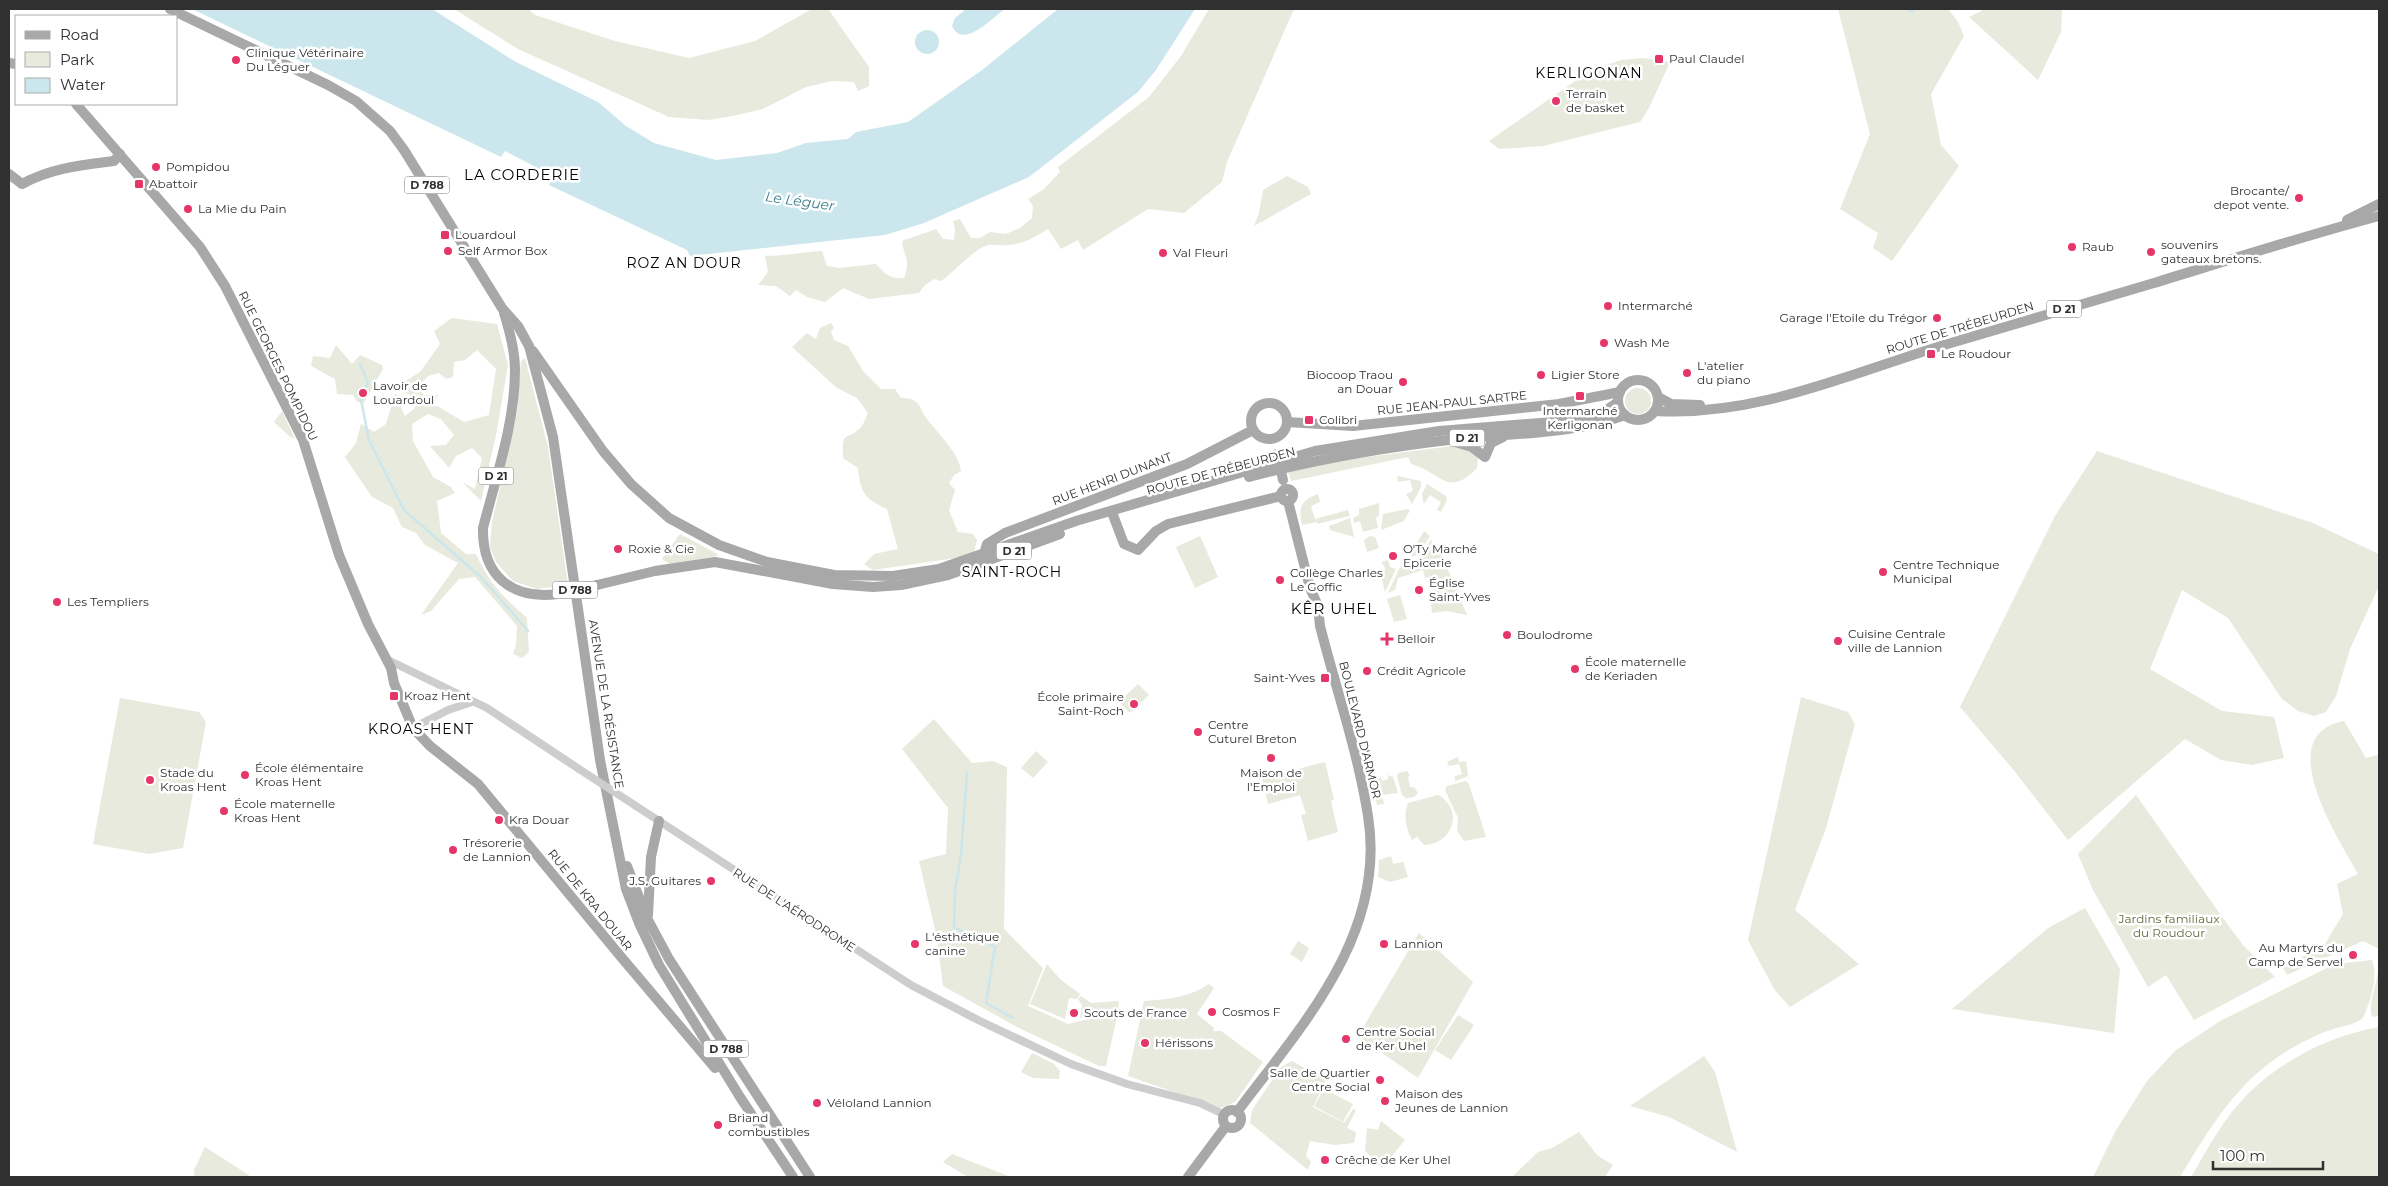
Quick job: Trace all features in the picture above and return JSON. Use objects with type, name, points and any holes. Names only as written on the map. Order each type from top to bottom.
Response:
[{"type":"main road","name":"AVENUE DE LA RÉSISTANCE","points":[[170,9],[328,85],[360,104],[390,132],[457,232],[502,308],[518,326],[529,346],[553,437],[600,760],[626,889],[639,923],[659,965],[740,1097],[792,1177]]},
{"type":"main road","name":"RUE GEORGES POMPIDOU","points":[[77,105],[200,247],[225,286],[302,440],[339,555],[368,624],[386,658],[413,728]]},
{"type":"main road","points":[[9,174],[22,184],[39,174],[56,169],[114,161],[120,154]]},
{"type":"main road","name":"ROUTE DE TRÉBEURDEN","points":[[2328,230],[2379,204]]},
{"type":"main road","name":"ROUTE DE TRÉBEURDEN","points":[[1655,411],[1686,413],[1730,408],[1800,392],[1944,345],[2379,216]]},
{"type":"main road","name":"ROUTE DE TRÉBEURDEN","points":[[502,308],[513,342],[515,370],[509,425],[483,528],[483,545],[493,569],[510,587],[525,594],[542,596],[558,594],[655,570],[715,562],[833,584],[873,587],[893,586],[948,575],[1113,515],[1309,461],[1402,445],[1579,429],[1625,415]]},
{"type":"main road","name":"D 21","points":[[529,346],[602,451],[631,484],[669,518],[719,545],[767,562],[796,569],[834,575],[872,577],[894,576],[938,568],[984,554]]},
{"type":"main road","points":[[1644,381],[1653,387],[1658,397],[1655,411],[1650,416],[1640,419],[1625,415],[1619,397],[1627,384],[1644,381]]},
{"type":"main road","name":"ROUTE DE TRÉBEURDEN","points":[[1658,397],[1671,404],[1689,406],[1721,404],[1800,392]]},
{"type":"main road","name":"ROUTE DE TRÉBEURDEN","points":[[984,554],[1093,516],[1315,451],[1439,431],[1578,420],[1602,413],[1619,397]]},
{"type":"main road","name":"RUE JEAN-PAUL SARTRE","points":[[1287,422],[1353,426],[1619,397]]},
{"type":"main road","points":[[1270,403],[1280,407],[1286,416],[1287,422],[1281,435],[1273,439],[1261,438],[1251,425],[1252,414],[1259,406],[1270,403]]},
{"type":"main road","name":"RUE HENRI DUNANT","points":[[984,554],[987,544],[1005,533],[1200,458],[1253,430]]},
{"type":"main road","points":[[1439,441],[1461,443],[1472,447],[1484,457],[1491,443],[1511,434]]},
{"type":"main road","name":"BOULEVARD D'ARMOR","points":[[1237,1112],[1287,1047],[1333,979],[1360,918],[1367,888],[1370,843],[1361,776],[1320,626],[1318,606],[1310,588],[1273,439]]},
{"type":"main road","points":[[1113,515],[1124,544],[1138,550],[1156,531],[1168,524],[1285,491]]},
{"type":"main road","name":"RUE DE KRA DOUAR","points":[[413,728],[430,746],[468,774],[481,788],[740,1097]]},
{"type":"main road","points":[[647,918],[651,857],[659,821]]},
{"type":"main road","name":"AVENUE DE LA RÉSISTANCE","points":[[615,835],[647,918],[669,959],[810,1177]]},
{"type":"main road","points":[[1229,1111],[1237,1112],[1240,1116],[1240,1124],[1235,1128],[1226,1126],[1224,1115],[1229,1111]]},
{"type":"main road","points":[[1188,1177],[1226,1126]]},
{"type":"street","name":"RUE DE L'AÉRODROME","points":[[386,658],[503,717],[579,769],[911,985],[1066,1062],[1128,1084],[1200,1103],[1224,1115]]},
{"type":"street","points":[[413,728],[448,710],[472,702]]},
{"type":"green space","points":[[454,9],[528,9],[535,15],[615,41],[689,58],[755,41],[812,9],[828,9],[869,67],[869,86],[858,91],[854,82],[832,81],[806,87],[763,109],[733,116],[708,120],[669,117],[518,49]]},
{"type":"green space","points":[[1209,9],[1294,9],[1227,162],[1222,182],[1184,213],[1148,209],[1083,250],[1078,240],[1061,249],[1048,229],[1024,242],[988,245],[970,256],[941,281],[934,279],[925,285],[919,293],[869,299],[843,288],[825,302],[807,297],[796,290],[790,296],[776,286],[758,285],[768,272],[765,256],[822,251],[827,266],[839,268],[876,264],[888,275],[895,278],[904,278],[907,262],[902,241],[936,229],[943,239],[954,240],[955,229],[953,221],[960,219],[971,238],[980,238],[990,232],[1006,234],[1020,228],[1032,218],[1033,206],[1028,199],[1044,189],[1060,172],[1058,167],[1149,97],[1181,56]]},
{"type":"green space","points":[[1838,9],[1948,9],[1958,22],[1964,36],[1931,94],[1941,145],[1959,166],[1892,261],[1873,248],[1878,233],[1840,209],[1870,134]]},
{"type":"green space","points":[[1985,9],[2062,9],[2061,32],[2038,80],[1969,17]]},
{"type":"green space","points":[[1643,58],[1670,62],[1649,108],[1640,122],[1543,146],[1499,149],[1489,141],[1591,70],[1621,60]]},
{"type":"green space","points":[[1287,176],[1308,187],[1311,194],[1254,226],[1259,213],[1263,190]]},
{"type":"green space","points":[[452,318],[497,324],[508,365],[496,435],[481,501],[462,482],[475,489],[482,458],[472,448],[456,456],[449,468],[430,446],[446,445],[454,435],[441,419],[428,414],[412,424],[413,441],[433,477],[451,487],[455,493],[437,501],[441,533],[466,554],[476,554],[486,574],[497,589],[527,618],[529,652],[522,658],[513,654],[516,645],[517,626],[475,577],[459,579],[431,611],[421,615],[458,563],[425,545],[416,533],[402,527],[393,508],[372,497],[345,457],[356,443],[361,424],[374,432],[386,424],[395,394],[400,396],[399,403],[405,416],[414,409],[417,401],[439,407],[464,422],[489,415],[496,369],[477,350],[465,360],[454,362],[453,377],[446,379],[439,373],[428,376],[417,388],[424,395],[438,395],[434,402],[416,398],[399,389],[406,381],[420,372],[440,344],[434,331]]},
{"type":"green space","points":[[831,323],[834,328],[831,332],[834,340],[848,346],[863,371],[881,389],[895,389],[901,398],[915,401],[956,456],[961,471],[954,475],[949,483],[955,490],[949,510],[958,532],[973,534],[977,540],[974,552],[956,558],[873,570],[864,564],[874,554],[898,549],[887,509],[873,502],[865,494],[860,483],[858,468],[843,458],[844,439],[861,427],[868,413],[857,398],[837,388],[792,347],[807,333],[816,339],[820,328]]},
{"type":"green space","points":[[336,345],[352,364],[360,355],[382,365],[383,369],[364,403],[357,402],[353,395],[337,394],[335,379],[311,366],[313,356],[330,358]]},
{"type":"green space","points":[[525,358],[548,447],[568,585],[537,589],[513,581],[496,562],[490,547],[492,522],[517,413],[521,361]]},
{"type":"green space","points":[[1638,388],[1647,392],[1651,401],[1647,410],[1638,414],[1629,410],[1625,401],[1629,392]]},
{"type":"green space","points":[[282,411],[295,439],[274,422]]},
{"type":"green space","points":[[1452,446],[1466,449],[1478,457],[1477,468],[1459,481],[1445,481],[1411,464],[1408,457],[1291,481],[1288,471],[1344,460]]},
{"type":"green space","points":[[2097,451],[2313,523],[2379,554],[2379,586],[2350,649],[2336,696],[2326,712],[2314,716],[2298,711],[2282,699],[2228,618],[2182,590],[2150,669],[2222,711],[2274,717],[2284,758],[2252,765],[2221,760],[2185,739],[2068,840],[2012,768],[1960,707],[2055,516]]},
{"type":"green space","points":[[1397,476],[1421,481],[1421,487],[1412,504],[1406,494],[1413,491],[1410,480],[1398,482]]},
{"type":"green space","points":[[1427,484],[1446,496],[1447,500],[1441,512],[1437,510],[1441,502],[1430,495],[1425,503],[1423,502],[1422,494]]},
{"type":"green space","points":[[1318,494],[1320,502],[1311,506],[1315,519],[1348,510],[1350,516],[1317,524],[1317,522],[1302,525],[1300,514],[1302,505],[1312,496]]},
{"type":"green space","points":[[1379,503],[1379,516],[1376,518],[1378,528],[1363,532],[1360,521],[1354,523],[1353,518],[1359,515],[1359,509]]},
{"type":"green space","points":[[1410,510],[1404,521],[1381,530],[1383,514]]},
{"type":"green space","points":[[1350,518],[1354,537],[1330,530],[1329,526]]},
{"type":"green space","points":[[1424,531],[1430,536],[1419,553],[1413,557],[1411,554],[1415,550],[1414,548]]},
{"type":"green space","points":[[680,534],[716,553],[718,556],[670,564],[662,559]]},
{"type":"green space","points":[[1200,536],[1218,577],[1195,588],[1176,547]]},
{"type":"green space","points":[[1370,536],[1375,537],[1379,548],[1367,552],[1364,540]]},
{"type":"green space","points":[[1431,539],[1435,551],[1440,551],[1467,615],[1447,611],[1432,613],[1430,594],[1435,592],[1430,577],[1425,578],[1423,570],[1398,578],[1395,590],[1388,593],[1400,567],[1417,562]]},
{"type":"green space","points":[[1388,560],[1390,567],[1396,569],[1385,592],[1380,571],[1386,569],[1381,562]]},
{"type":"green space","points":[[1400,595],[1407,619],[1394,622],[1387,599]]},
{"type":"green space","points":[[1138,684],[1149,695],[1130,713],[1119,702]]},
{"type":"green space","points":[[1801,697],[1848,712],[1855,724],[1826,828],[1795,910],[1859,964],[1790,1007],[1774,989],[1748,940]]},
{"type":"green space","points":[[120,698],[199,712],[206,722],[183,848],[149,854],[93,844]]},
{"type":"green space","points":[[934,719],[972,763],[993,761],[1007,767],[1004,929],[1043,968],[1028,1006],[1068,1024],[1118,1012],[1106,1066],[1099,1066],[1019,1028],[943,986],[937,938],[919,861],[946,854],[948,808],[902,749]]},
{"type":"green space","points":[[2344,721],[2366,758],[2378,755],[2379,759],[2379,949],[2363,941],[2287,975],[2283,968],[2325,944],[2343,914],[2337,884],[2358,874],[2326,814],[2316,790],[2311,766],[2312,746],[2323,730]]},
{"type":"green space","points":[[1036,751],[1048,762],[1033,778],[1021,768]]},
{"type":"green space","points":[[1458,757],[1459,762],[1466,761],[1468,776],[1455,781],[1455,776],[1462,774],[1459,764],[1449,766],[1447,762]]},
{"type":"green space","points":[[1325,762],[1334,799],[1331,801],[1338,832],[1308,841],[1301,815],[1306,814],[1300,795],[1268,804],[1262,778]]},
{"type":"green space","points":[[1407,771],[1410,776],[1408,777],[1410,787],[1414,787],[1418,793],[1414,797],[1406,798],[1402,795],[1397,776],[1398,773]]},
{"type":"green space","points":[[1388,775],[1393,777],[1398,793],[1382,795],[1384,804],[1377,805],[1373,786],[1377,779],[1381,777],[1382,781],[1388,779]]},
{"type":"green space","points":[[1466,781],[1469,784],[1486,837],[1464,841],[1457,831],[1458,818],[1445,790],[1447,786]]},
{"type":"green space","points":[[1438,795],[1446,801],[1451,809],[1452,825],[1448,832],[1442,839],[1434,843],[1424,845],[1417,837],[1412,840],[1406,822],[1408,803]]},
{"type":"green space","name":"Jardins familiaux du Roudour","points":[[2136,795],[2243,945],[2275,977],[2194,1020],[2166,975],[2148,987],[2093,890],[2078,854]]},
{"type":"green space","points":[[1400,851],[1408,877],[1390,882],[1378,877],[1379,860],[1391,856],[1393,864],[1403,862]]},
{"type":"green space","points":[[2085,908],[2120,969],[2114,1033],[1952,1009],[2048,928]]},
{"type":"green space","points":[[1419,933],[1473,982],[1418,1078],[1358,1036]]},
{"type":"green space","points":[[1298,941],[1309,948],[1302,962],[1290,954]]},
{"type":"green space","points":[[2372,960],[2375,974],[2374,982],[2371,997],[2363,1018],[2299,1044],[2260,1071],[2230,1102],[2204,1138],[2180,1177],[2093,1177],[2115,1132],[2147,1081],[2176,1050],[2222,1020],[2335,964]]},
{"type":"green space","points":[[2378,962],[2379,1016],[2372,1017],[2371,1005]]},
{"type":"green space","points":[[1047,964],[1060,979],[1080,994],[1077,999],[1069,998],[1065,1019],[1030,1004]]},
{"type":"green space","points":[[1209,984],[1214,988],[1197,1014],[1214,1028],[1213,1031],[1221,1031],[1263,1062],[1235,1102],[1220,1108],[1128,1076],[1144,1001],[1186,995]]},
{"type":"green space","points":[[1081,996],[1091,1003],[1117,1001],[1119,1002],[1118,1008],[1080,1018],[1082,1005],[1078,999]]},
{"type":"green space","points":[[1458,1015],[1474,1025],[1451,1060],[1435,1050]]},
{"type":"green space","points":[[2379,1027],[2379,1177],[2191,1177],[2224,1122],[2251,1091],[2266,1078],[2301,1054],[2320,1045],[2359,1031]]},
{"type":"green space","points":[[1032,1053],[1054,1064],[1060,1071],[1059,1079],[1033,1078],[1021,1072]]},
{"type":"green space","points":[[1704,1056],[1715,1072],[1737,1152],[1669,1117],[1630,1106]]},
{"type":"green space","points":[[1292,1061],[1326,1080],[1313,1107],[1344,1123],[1353,1109],[1356,1110],[1347,1128],[1356,1132],[1354,1143],[1335,1145],[1310,1141],[1306,1156],[1311,1162],[1308,1170],[1250,1123],[1252,1110],[1281,1067]]},
{"type":"green space","points":[[1324,1089],[1353,1104],[1343,1122],[1314,1106]]},
{"type":"green space","points":[[1381,1121],[1405,1140],[1382,1168],[1365,1151],[1367,1128],[1378,1130]]},
{"type":"green space","points":[[1579,1132],[1598,1156],[1613,1165],[1605,1177],[1512,1177],[1538,1152],[1552,1148]]},
{"type":"green space","points":[[205,1147],[249,1175],[248,1177],[194,1177],[194,1170]]},
{"type":"green space","points":[[952,1154],[1011,1177],[968,1177],[943,1162]]},
{"type":"water","name":"Le Léguer","points":[[192,9],[432,9],[516,62],[598,102],[626,126],[654,143],[716,160],[777,153],[806,143],[848,139],[856,132],[908,122],[982,70],[1058,9],[1195,9],[1156,70],[1138,92],[1029,177],[924,223],[885,235],[690,256],[687,250],[549,185],[553,176],[505,151],[501,157]]},
{"type":"water","points":[[966,9],[1005,9],[978,30],[963,35],[957,33],[952,26],[955,18]]},
{"type":"water","points":[[922,30],[932,30],[939,37],[939,47],[932,54],[922,54],[915,47],[915,37]]},
{"type":"waterway","points":[[1907,9],[1913,11]]},
{"type":"waterway","points":[[360,364],[368,382],[361,400],[369,440],[404,510],[481,577],[528,631]]},
{"type":"waterway","points":[[967,773],[961,855],[955,891],[954,927],[995,947],[986,1003],[1013,1018]]},
{"type":"place","name":"Paul Claudel","points":[[1659,59]]},
{"type":"place","name":"Clinique Vétérinaire Du Léguer","points":[[236,60]]},
{"type":"place","name":"Terrain de basket","points":[[1556,101]]},
{"type":"place","name":"Pompidou","points":[[156,167]]},
{"type":"place","name":"Abattoir","points":[[139,184]]},
{"type":"place","name":"Brocante/ depot vente.","points":[[2299,198]]},
{"type":"place","name":"La Mie du Pain","points":[[188,209]]},
{"type":"place","name":"Louardoul","points":[[445,235]]},
{"type":"place","name":"Raub","points":[[2072,247]]},
{"type":"place","name":"Self Armor Box","points":[[448,251]]},
{"type":"place","name":"souvenirs gateaux bretons.","points":[[2151,252]]},
{"type":"place","name":"Val Fleuri","points":[[1163,253]]},
{"type":"place","name":"Intermarché","points":[[1608,306]]},
{"type":"place","name":"Garage l'Etoile du Trégor","points":[[1937,318]]},
{"type":"place","name":"Wash Me","points":[[1604,343]]},
{"type":"place","name":"Le Roudour","points":[[1931,354]]},
{"type":"place","name":"L'atelier du piano","points":[[1687,373]]},
{"type":"place","name":"Ligier Store","points":[[1541,375]]},
{"type":"place","name":"Biocoop Traou an Douar","points":[[1403,382]]},
{"type":"place","name":"Lavoir de Louardoul","points":[[363,393]]},
{"type":"place","name":"Intermarché Kerligonan","points":[[1580,396]]},
{"type":"place","name":"Colibri","points":[[1309,420]]},
{"type":"place","name":"Roxie & Cie","points":[[618,549]]},
{"type":"place","name":"O'Ty Marché Epicerie","points":[[1393,556]]},
{"type":"place","name":"Centre Technique Municipal","points":[[1883,572]]},
{"type":"place","name":"Collège Charles Le Goffic","points":[[1280,580]]},
{"type":"place","name":"Église Saint-Yves","points":[[1419,590]]},
{"type":"place","name":"Les Templiers","points":[[57,602]]},
{"type":"place","name":"Boulodrome","points":[[1507,635]]},
{"type":"place","name":"Belloir","points":[[1387,639]]},
{"type":"place","name":"Cuisine Centrale ville de Lannion","points":[[1838,641]]},
{"type":"place","name":"École maternelle de Keriaden","points":[[1575,669]]},
{"type":"place","name":"Crédit Agricole","points":[[1367,671]]},
{"type":"place","name":"Saint-Yves","points":[[1325,678]]},
{"type":"place","name":"Kroaz Hent","points":[[394,696]]},
{"type":"place","name":"École primaire Saint-Roch","points":[[1134,704]]},
{"type":"place","name":"Centre Cuturel Breton","points":[[1198,732]]},
{"type":"place","name":"Maison de l'Emploi","points":[[1271,758]]},
{"type":"place","name":"École élémentaire Kroas Hent","points":[[245,775]]},
{"type":"place","name":"Stade du Kroas Hent","points":[[150,780]]},
{"type":"place","name":"École maternelle Kroas Hent","points":[[224,811]]},
{"type":"place","name":"Kra Douar","points":[[499,820]]},
{"type":"place","name":"Trésorerie de Lannion","points":[[453,850]]},
{"type":"place","name":"J.S. Guitares","points":[[711,881]]},
{"type":"place","name":"L'ésthétique canine","points":[[915,944]]},
{"type":"place","name":"Lannion","points":[[1384,944]]},
{"type":"place","name":"Au Martyrs du Camp de Servel","points":[[2353,955]]},
{"type":"place","name":"Cosmos F","points":[[1212,1012]]},
{"type":"place","name":"Scouts de France","points":[[1074,1013]]},
{"type":"place","name":"Centre Social de Ker Uhel","points":[[1346,1039]]},
{"type":"place","name":"Hérissons","points":[[1145,1043]]},
{"type":"place","name":"Salle de Quartier Centre Social","points":[[1380,1080]]},
{"type":"place","name":"Maison des Jeunes de Lannion","points":[[1385,1101]]},
{"type":"place","name":"Véloland Lannion","points":[[817,1103]]},
{"type":"place","name":"Briand combustibles","points":[[718,1125]]},
{"type":"place","name":"Crêche de Ker Uhel","points":[[1325,1160]]},
{"type":"district","name":"KERLIGONAN","points":[[1589,73]]},
{"type":"district","name":"LA CORDERIE","points":[[522,175]]},
{"type":"district","name":"ROZ AN DOUR","points":[[684,263]]},
{"type":"district","name":"SAINT-ROCH","points":[[1012,572]]},
{"type":"district","name":"KÊR UHEL","points":[[1334,609]]},
{"type":"district","name":"KROAS-HENT","points":[[421,729]]}]
